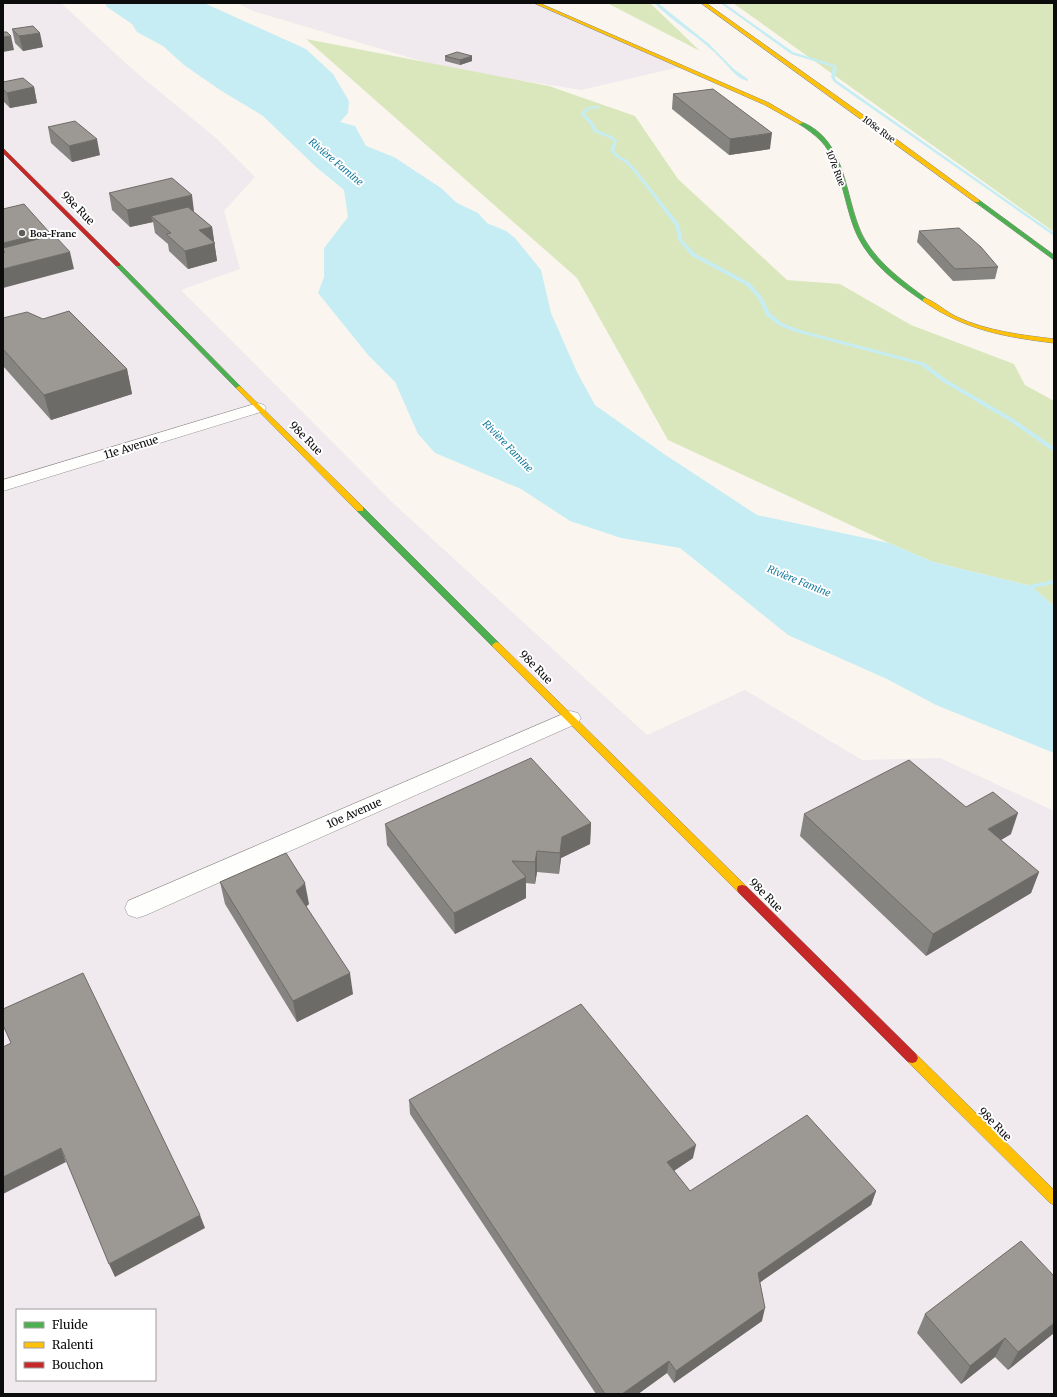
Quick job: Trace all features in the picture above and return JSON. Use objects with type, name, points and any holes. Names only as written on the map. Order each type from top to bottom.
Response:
[{"type":"street","name":"107e Rue","points":[[536,3],[767,104],[816,131],[828,146],[834,158],[852,219],[861,238],[874,258],[906,286],[933,306],[966,324],[1013,337],[1054,341]]},
{"type":"street","name":"108e Rue","points":[[703,3],[871,123],[1054,258]]},
{"type":"street","name":"98e Rue","points":[[3,150],[190,336],[258,408],[1054,1199]]},
{"type":"street","name":"11e Avenue","points":[[3,486],[258,408]]},
{"type":"street","name":"10e Avenue","points":[[137,908],[570,718]]},
{"type":"shaded area","points":[[3,3],[61,3],[131,68],[217,139],[255,177],[224,211],[240,269],[181,290],[395,505],[647,735],[745,690],[862,760],[940,758],[1054,811],[1054,1394],[3,1394]]},
{"type":"shaded area","points":[[236,3],[531,3],[680,67],[581,90],[445,68],[253,11]]},
{"type":"green space","points":[[607,3],[650,3],[700,51],[609,4]]},
{"type":"green space","points":[[733,3],[1054,3],[1054,232]]},
{"type":"green space","points":[[306,39],[549,86],[635,116],[678,179],[787,280],[840,284],[911,325],[1014,364],[1025,385],[1054,401],[1054,606],[1031,586],[933,562],[668,440],[577,278]]},
{"type":"water","name":"Rivière Famine","points":[[105,3],[204,3],[306,49],[333,74],[349,101],[348,113],[340,122],[355,126],[366,146],[394,157],[441,188],[457,203],[478,213],[487,223],[506,231],[515,238],[541,270],[551,313],[577,372],[595,405],[664,454],[757,515],[889,543],[933,562],[1031,586],[1054,606],[1054,753],[936,705],[887,679],[788,635],[680,548],[621,538],[570,521],[521,489],[435,453],[418,434],[395,382],[368,355],[318,293],[324,277],[324,248],[348,217],[344,190],[316,167],[263,116],[220,90],[184,65],[163,46],[137,32],[132,24],[107,7]]},
{"type":"building","points":[[33,26],[40,33],[19,36],[12,29]]},
{"type":"building","points":[[3,32],[7,32],[11,36],[3,37]]},
{"type":"building","points":[[457,52],[472,56],[460,60],[445,56]]},
{"type":"building","points":[[23,78],[34,87],[7,93],[3,89],[3,82]]},
{"type":"building","points":[[713,89],[772,133],[730,139],[673,94]]},
{"type":"building","points":[[75,121],[97,139],[69,146],[48,127]]},
{"type":"building","points":[[172,178],[192,195],[127,210],[109,193]]},
{"type":"building","points":[[24,204],[49,232],[3,243],[3,209]]},
{"type":"building","points":[[188,207],[212,227],[199,230],[215,243],[185,251],[166,234],[171,233],[151,216]]},
{"type":"building","points":[[959,228],[981,247],[998,267],[955,269],[919,231]]},
{"type":"building","points":[[54,235],[70,252],[3,269],[3,252],[5,252],[3,248]]},
{"type":"building","points":[[69,311],[127,369],[44,395],[3,349],[3,318],[27,312],[43,319]]},
{"type":"building","points":[[531,758],[591,823],[562,837],[560,853],[537,851],[535,862],[512,861],[526,877],[454,913],[385,824]]},
{"type":"building","points":[[909,760],[966,807],[993,792],[1018,813],[988,829],[1039,872],[933,934],[804,814]]},
{"type":"building","points":[[286,853],[305,883],[296,891],[350,973],[293,1001],[220,882]]},
{"type":"building","points":[[83,973],[200,1215],[109,1264],[61,1148],[3,1177],[3,1047],[11,1043],[3,1025],[3,1009]]},
{"type":"building","points":[[581,1004],[696,1145],[667,1162],[690,1191],[807,1115],[876,1191],[758,1273],[765,1308],[676,1371],[669,1361],[622,1394],[605,1394],[409,1100]]},
{"type":"building","points":[[1021,1241],[1054,1276],[1054,1323],[1018,1352],[1005,1338],[970,1366],[925,1314]]},
{"type":"waterway","points":[[656,3],[708,45],[734,70],[747,80]]},
{"type":"waterway","points":[[722,3],[792,53],[834,66],[833,77],[835,81],[1054,235]]},
{"type":"waterway","points":[[599,107],[589,108],[584,111],[583,115],[591,122],[595,131],[616,141],[612,150],[617,156],[627,162],[637,173],[677,225],[681,241],[694,255],[748,284],[760,297],[768,314],[780,324],[798,331],[923,364],[945,381],[1010,419],[1054,450]]},
{"type":"waterway","points":[[1025,592],[1031,586],[1054,582]]},
{"type":"traffic: fast","points":[[801,123],[814,131],[824,141],[832,153],[838,167],[856,226],[868,248],[890,273],[925,300]]},
{"type":"traffic: fast","points":[[977,201],[1054,258]]},
{"type":"traffic: fast","points":[[118,265],[239,388]]},
{"type":"traffic: fast","points":[[360,509],[496,645]]},
{"type":"traffic: slow","points":[[536,3],[767,104],[801,123]]},
{"type":"traffic: slow","points":[[703,3],[977,201]]},
{"type":"traffic: slow","points":[[925,300],[955,318],[986,330],[1019,337],[1054,341]]},
{"type":"traffic: slow","points":[[239,388],[360,509]]},
{"type":"traffic: slow","points":[[496,645],[742,889]]},
{"type":"traffic: slow","points":[[912,1058],[1054,1199]]},
{"type":"traffic: jam","points":[[3,150],[118,265]]},
{"type":"traffic: jam","points":[[742,889],[912,1058]]},
{"type":"place","name":"Boa-Franc","points":[[22,233]]}]
